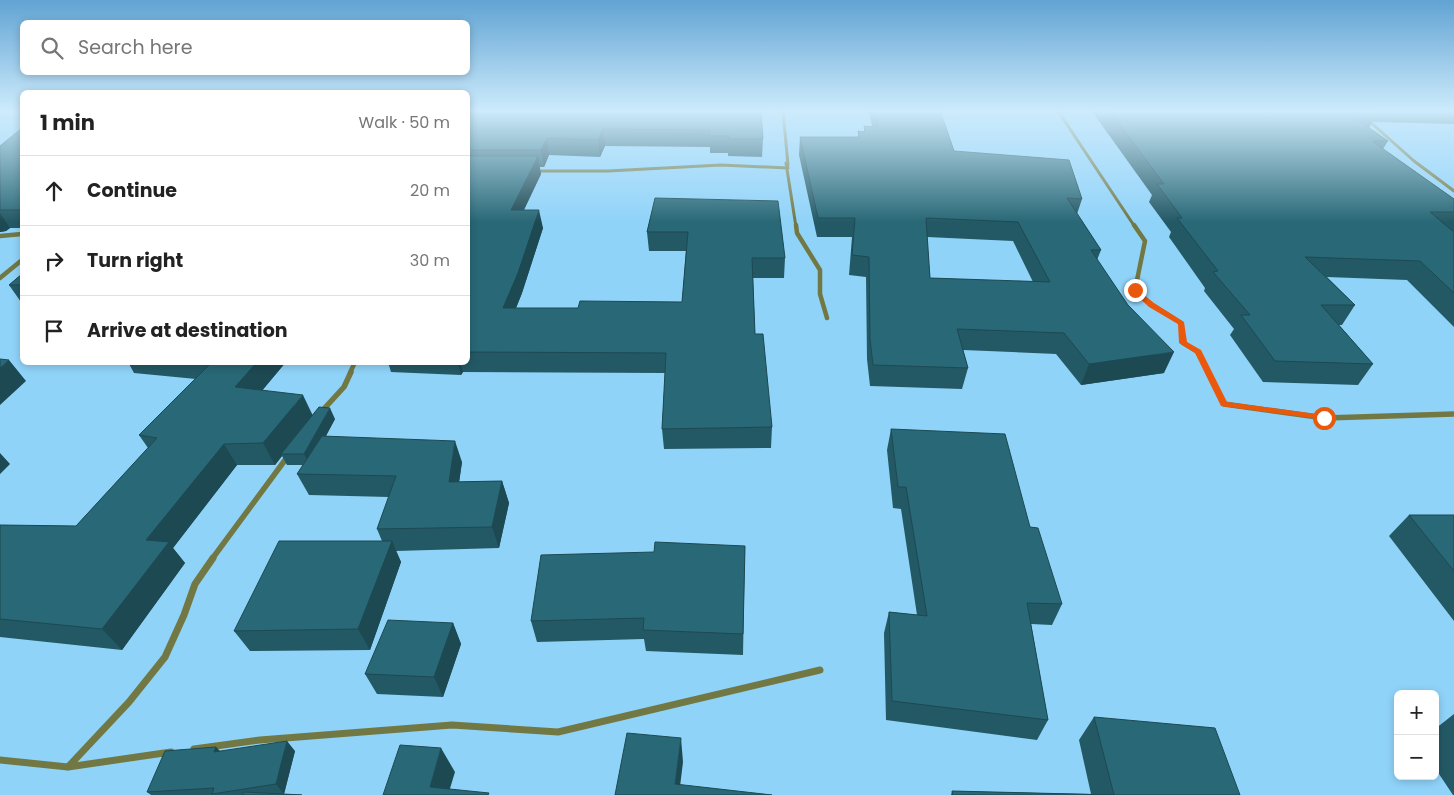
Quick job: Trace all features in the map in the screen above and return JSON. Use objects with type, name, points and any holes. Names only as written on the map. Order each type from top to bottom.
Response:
[{"type":"street","points":[[787,148],[788,168]]},
{"type":"street","points":[[1082,148],[1145,241],[1135,290],[1152,305],[1181,324],[1183,343],[1198,352],[1224,404],[1324,418],[1454,414]]},
{"type":"street","points":[[1399,148],[1454,191]]},
{"type":"street","points":[[788,168],[786,163],[797,233],[820,270],[820,294],[827,318]]},
{"type":"street","points":[[529,171],[608,171],[721,165],[788,168]]},
{"type":"street","points":[[0,236],[20,234]]},
{"type":"street","points":[[0,278],[20,262]]},
{"type":"street","points":[[315,420],[344,387],[354,365]]},
{"type":"street","points":[[68,767],[129,702],[165,657],[184,615],[195,584],[219,548],[294,448]]},
{"type":"street","points":[[0,760],[68,767],[260,740],[452,725],[558,732],[820,670]]},
{"type":"building","points":[[0,148],[20,148],[20,210],[0,210]]},
{"type":"building","points":[[470,148],[542,148],[541,150],[470,150]]},
{"type":"building","points":[[802,148],[953,148],[954,151],[1069,160],[1082,199],[1067,198],[1101,250],[1091,250],[1128,305],[1174,352],[1089,364],[1064,333],[957,329],[968,368],[873,365],[870,339],[869,257],[852,255],[855,218],[818,218]],"holes":[[[926,218],[1018,222],[1050,282],[930,278]]]},
{"type":"building","points":[[1137,148],[1382,148],[1454,199],[1454,212],[1430,212],[1454,232],[1454,293],[1420,261],[1305,257],[1355,305],[1321,305],[1373,364],[1275,361],[1241,315],[1250,315],[1213,272],[1218,271],[1177,218],[1182,218],[1157,184],[1164,184]]},
{"type":"building","points":[[470,156],[538,156],[511,210],[539,210],[518,273],[503,308],[578,308],[580,301],[682,302],[688,232],[647,232],[655,198],[778,201],[785,258],[752,258],[755,334],[763,334],[772,427],[662,429],[666,353],[470,352]]},
{"type":"building","points":[[20,276],[20,285],[9,285]]},
{"type":"building","points":[[0,359],[9,360],[0,368]]},
{"type":"building","points":[[209,365],[254,365],[235,387],[303,395],[263,443],[224,444],[146,540],[169,542],[102,629],[0,619],[0,525],[76,526],[157,438],[139,435]]},
{"type":"building","points":[[319,407],[330,408],[304,454],[281,454]]},
{"type":"building","points":[[891,429],[1005,434],[1030,527],[1038,528],[1062,604],[1027,603],[1048,720],[892,701],[889,612],[927,616],[906,487],[898,487]]},
{"type":"building","points":[[322,436],[455,441],[449,482],[502,481],[492,527],[377,529],[396,476],[297,474]]},
{"type":"building","points":[[1409,515],[1454,515],[1454,571]]},
{"type":"building","points":[[279,541],[392,541],[358,629],[234,631]]},
{"type":"building","points":[[655,542],[745,546],[743,634],[643,630],[644,618],[531,621],[541,555],[654,552]]},
{"type":"building","points":[[388,620],[453,623],[434,677],[365,674]]},
{"type":"building","points":[[1094,717],[1215,728],[1240,795],[1114,795]]},
{"type":"building","points":[[627,733],[681,738],[675,784],[772,795],[615,795]]},
{"type":"building","points":[[287,741],[276,784],[212,794],[214,788],[147,792],[165,751],[216,747],[214,752]]},
{"type":"building","points":[[400,745],[441,748],[430,787],[489,793],[488,795],[383,795]]},
{"type":"building","points":[[952,791],[1114,795],[953,795]]},
{"type":"building","points":[[244,792],[302,795],[242,795]]},
{"type":"route","points":[[1135,290],[1152,305],[1181,324],[1183,343],[1198,352],[1224,404],[1324,418]]}]
